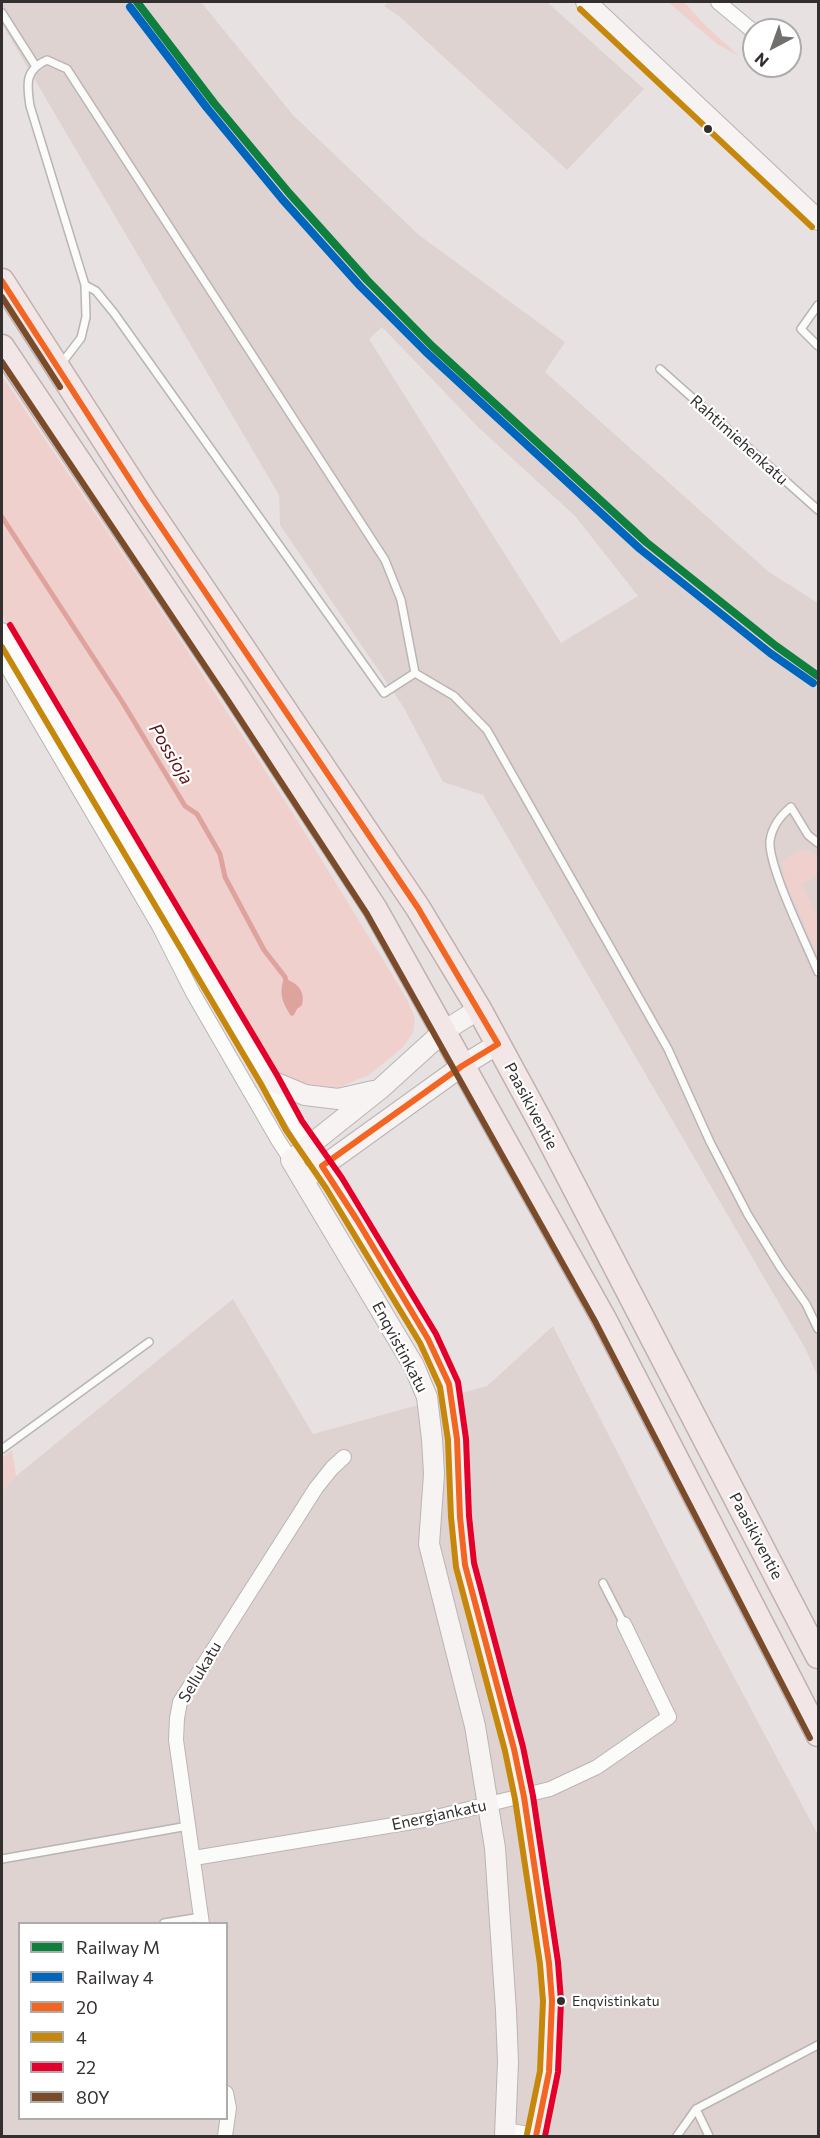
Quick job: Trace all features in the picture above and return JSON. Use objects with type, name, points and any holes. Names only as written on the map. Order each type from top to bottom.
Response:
[{"type":"highway","name":"Paasikiventie","points":[[2,281],[149,509],[418,908],[479,1009],[819,1656]]},
{"type":"highway","points":[[2,346],[235,694],[375,909],[604,1319],[819,1734]]},
{"type":"main road","points":[[586,2],[819,220]]},
{"type":"main road","points":[[291,1160],[415,1059],[444,1031],[479,1009]]},
{"type":"main road","points":[[304,1179],[462,1066],[498,1044]]},
{"type":"main road","points":[[269,1080],[305,1095],[338,1099],[378,1090]]},
{"type":"main road","name":"Enqvistinkatu","points":[[308,1146],[351,1210],[428,1339],[449,1384],[457,1439],[460,1517],[465,1565],[514,1749],[524,1797],[549,1963],[552,2001],[549,2072],[537,2136]]},
{"type":"main road","name":"Enqvistinkatu","points":[[291,1160],[414,1366],[427,1397],[434,1474],[429,1544],[475,1726],[495,1848],[508,2062],[505,2133]]},
{"type":"street","points":[[718,2],[742,22]]},
{"type":"street","points":[[2,630],[294,1126],[308,1146]]},
{"type":"street","points":[[2,658],[159,927],[193,993],[291,1160]]},
{"type":"street","name":"Sellukatu","points":[[201,1920],[176,1740],[180,1702],[316,1488],[344,1457]]},
{"type":"street","name":"Energiankatu","points":[[194,1858],[424,1820],[524,1797],[550,1789],[597,1767],[669,1717],[624,1624]]},
{"type":"street","points":[[225,2136],[227,2120]]},
{"type":"street","points":[[505,2133],[537,2136]]},
{"type":"lane","points":[[2,13],[35,65]]},
{"type":"lane","points":[[58,368],[81,338],[86,317],[85,285],[30,106],[27,85],[35,65],[47,60],[67,69],[385,560],[401,600],[414,673]]},
{"type":"lane","points":[[85,285],[96,291],[114,313],[384,693],[414,673]]},
{"type":"lane","points":[[819,305],[801,329],[819,346]]},
{"type":"lane","name":"Rahtimiehenkatu","points":[[660,369],[819,510]]},
{"type":"lane","points":[[414,673],[454,696],[487,730],[668,1049],[710,1142],[748,1215],[806,1304],[819,1329]]},
{"type":"lane","points":[[819,843],[808,835],[791,807],[778,818],[770,842],[776,871],[819,972]]},
{"type":"lane","points":[[2,1449],[149,1342]]},
{"type":"lane","points":[[603,1583],[624,1624]]},
{"type":"lane","points":[[2,1859],[189,1826]]},
{"type":"lane","points":[[176,1922],[201,1920]]},
{"type":"lane","points":[[677,2136],[696,2109],[819,2045]]},
{"type":"lane","points":[[696,2109],[709,2136]]},
{"type":"shaded area","points":[[2,2],[201,2],[293,115],[419,235],[565,342],[545,372],[769,572],[818,603],[818,1377],[805,1348],[483,795],[443,782],[404,708],[280,525],[279,495],[2,24]],"holes":[[[382,327],[479,428],[575,516],[638,596],[561,643],[369,339]]]},
{"type":"shaded area","points":[[388,2],[547,2],[644,89],[567,170],[400,17],[384,6]]},
{"type":"shaded area","points":[[668,2],[684,2],[739,56],[717,44]]},
{"type":"shaded area","points":[[2,376],[166,618],[294,815],[407,999],[415,1018],[413,1033],[402,1048],[369,1075],[335,1089],[297,1084],[270,1067],[2,615]]},
{"type":"shaded area","points":[[808,850],[818,856],[818,874],[802,884],[818,920],[818,956],[785,880],[782,862],[795,852]]},
{"type":"shaded area","points":[[288,980],[296,984],[303,997],[302,1005],[291,1016],[282,995],[283,981]]},
{"type":"shaded area","points":[[233,1299],[313,1434],[487,1386],[553,1326],[681,1577],[818,1835],[818,2136],[2,2136],[2,1491],[16,1476]]},
{"type":"shaded area","points":[[12,1450],[16,1476],[2,1491],[2,1458]]},
{"type":"waterway","name":"Possioja","points":[[2,517],[123,703],[185,806],[197,814],[220,854],[225,877],[264,950],[285,977],[287,987]]},
{"type":"rail line","name":"M","points":[[137,2],[214,103],[289,193],[367,280],[432,346],[646,542],[776,646],[818,676]]},
{"type":"rail line","name":"4","points":[[130,7],[207,108],[282,199],[360,286],[426,352],[640,549],[770,653],[813,683]]},
{"type":"transit line","name":"4","points":[[580,9],[812,227]]},
{"type":"transit line","name":"20","points":[[2,281],[143,500],[418,908],[498,1044],[462,1066],[322,1166],[428,1339],[449,1384],[457,1439],[460,1517],[465,1565],[514,1749],[524,1797],[549,1963],[552,2001],[549,2072],[536,2136]]},
{"type":"transit line","name":"80Y","points":[[2,297],[60,387]]},
{"type":"transit line","name":"80Y","points":[[2,362],[227,699],[367,914],[596,1323],[810,1738]]},
{"type":"transit line","name":"22","points":[[10,625],[302,1121],[342,1178],[436,1334],[458,1382],[466,1439],[469,1516],[474,1563],[523,1747],[533,1796],[558,1962],[561,2001],[558,2072],[545,2136]]},
{"type":"transit line","name":"4","points":[[2,647],[286,1130],[326,1188],[420,1343],[440,1387],[448,1440],[451,1517],[456,1567],[505,1751],[515,1799],[540,1964],[543,2001],[540,2071],[527,2134]]},
{"type":"place","name":"Enqvistinkatu","points":[[561,2001]]}]
